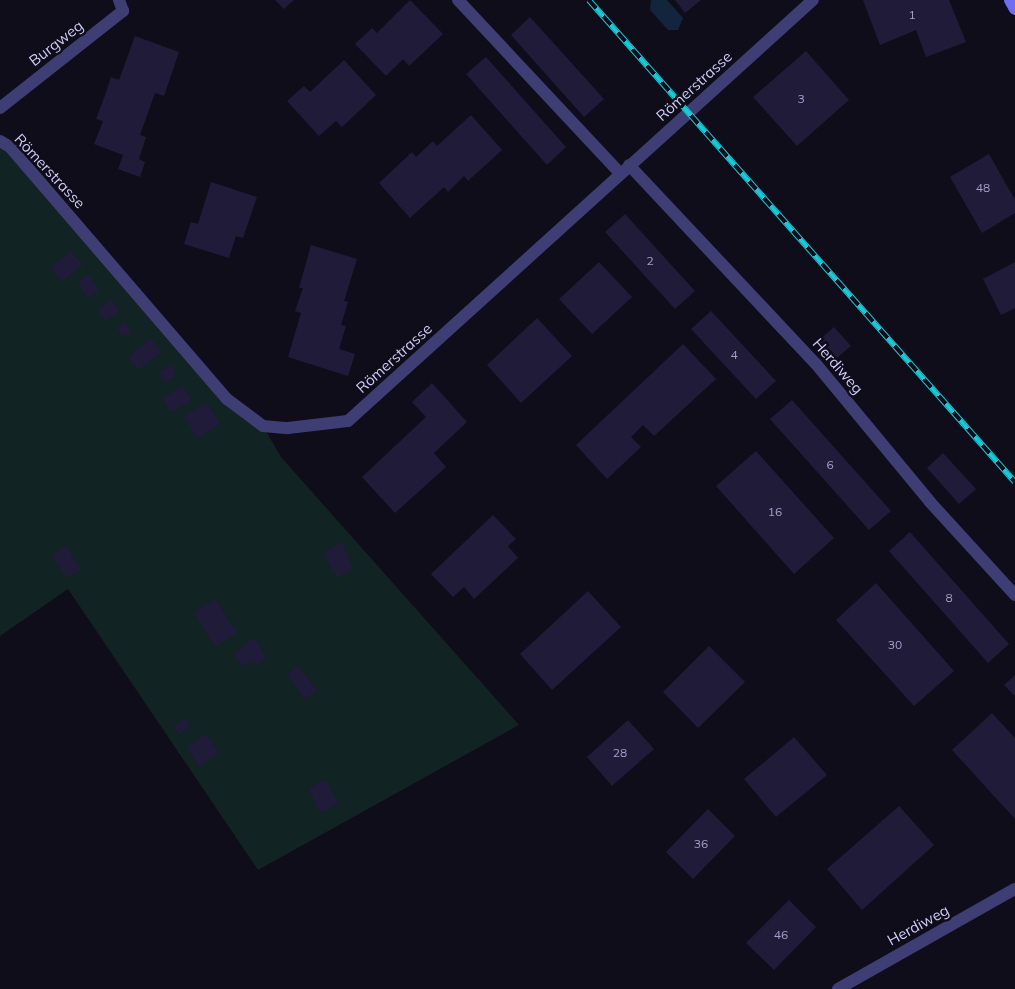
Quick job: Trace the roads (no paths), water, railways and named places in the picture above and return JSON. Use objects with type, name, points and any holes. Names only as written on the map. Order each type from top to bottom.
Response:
[{"type":"main road","points":[[1010,0],[1015,9]]},
{"type":"street","name":"Burgweg","points":[[0,108],[123,11],[119,0]]},
{"type":"street","name":"Herdiweg","points":[[458,0],[816,364],[930,502],[1015,595]]},
{"type":"street","name":"Römerstrasse","points":[[0,141],[10,147],[227,399],[263,426],[288,428],[348,421],[624,168],[813,0]]},
{"type":"street","name":"Herdiweg","points":[[838,989],[1015,889]]},
{"type":"water","points":[[651,0],[667,0],[683,18],[678,30],[668,30],[650,10]]},
{"type":"railway","points":[[589,0],[1015,482]]}]
